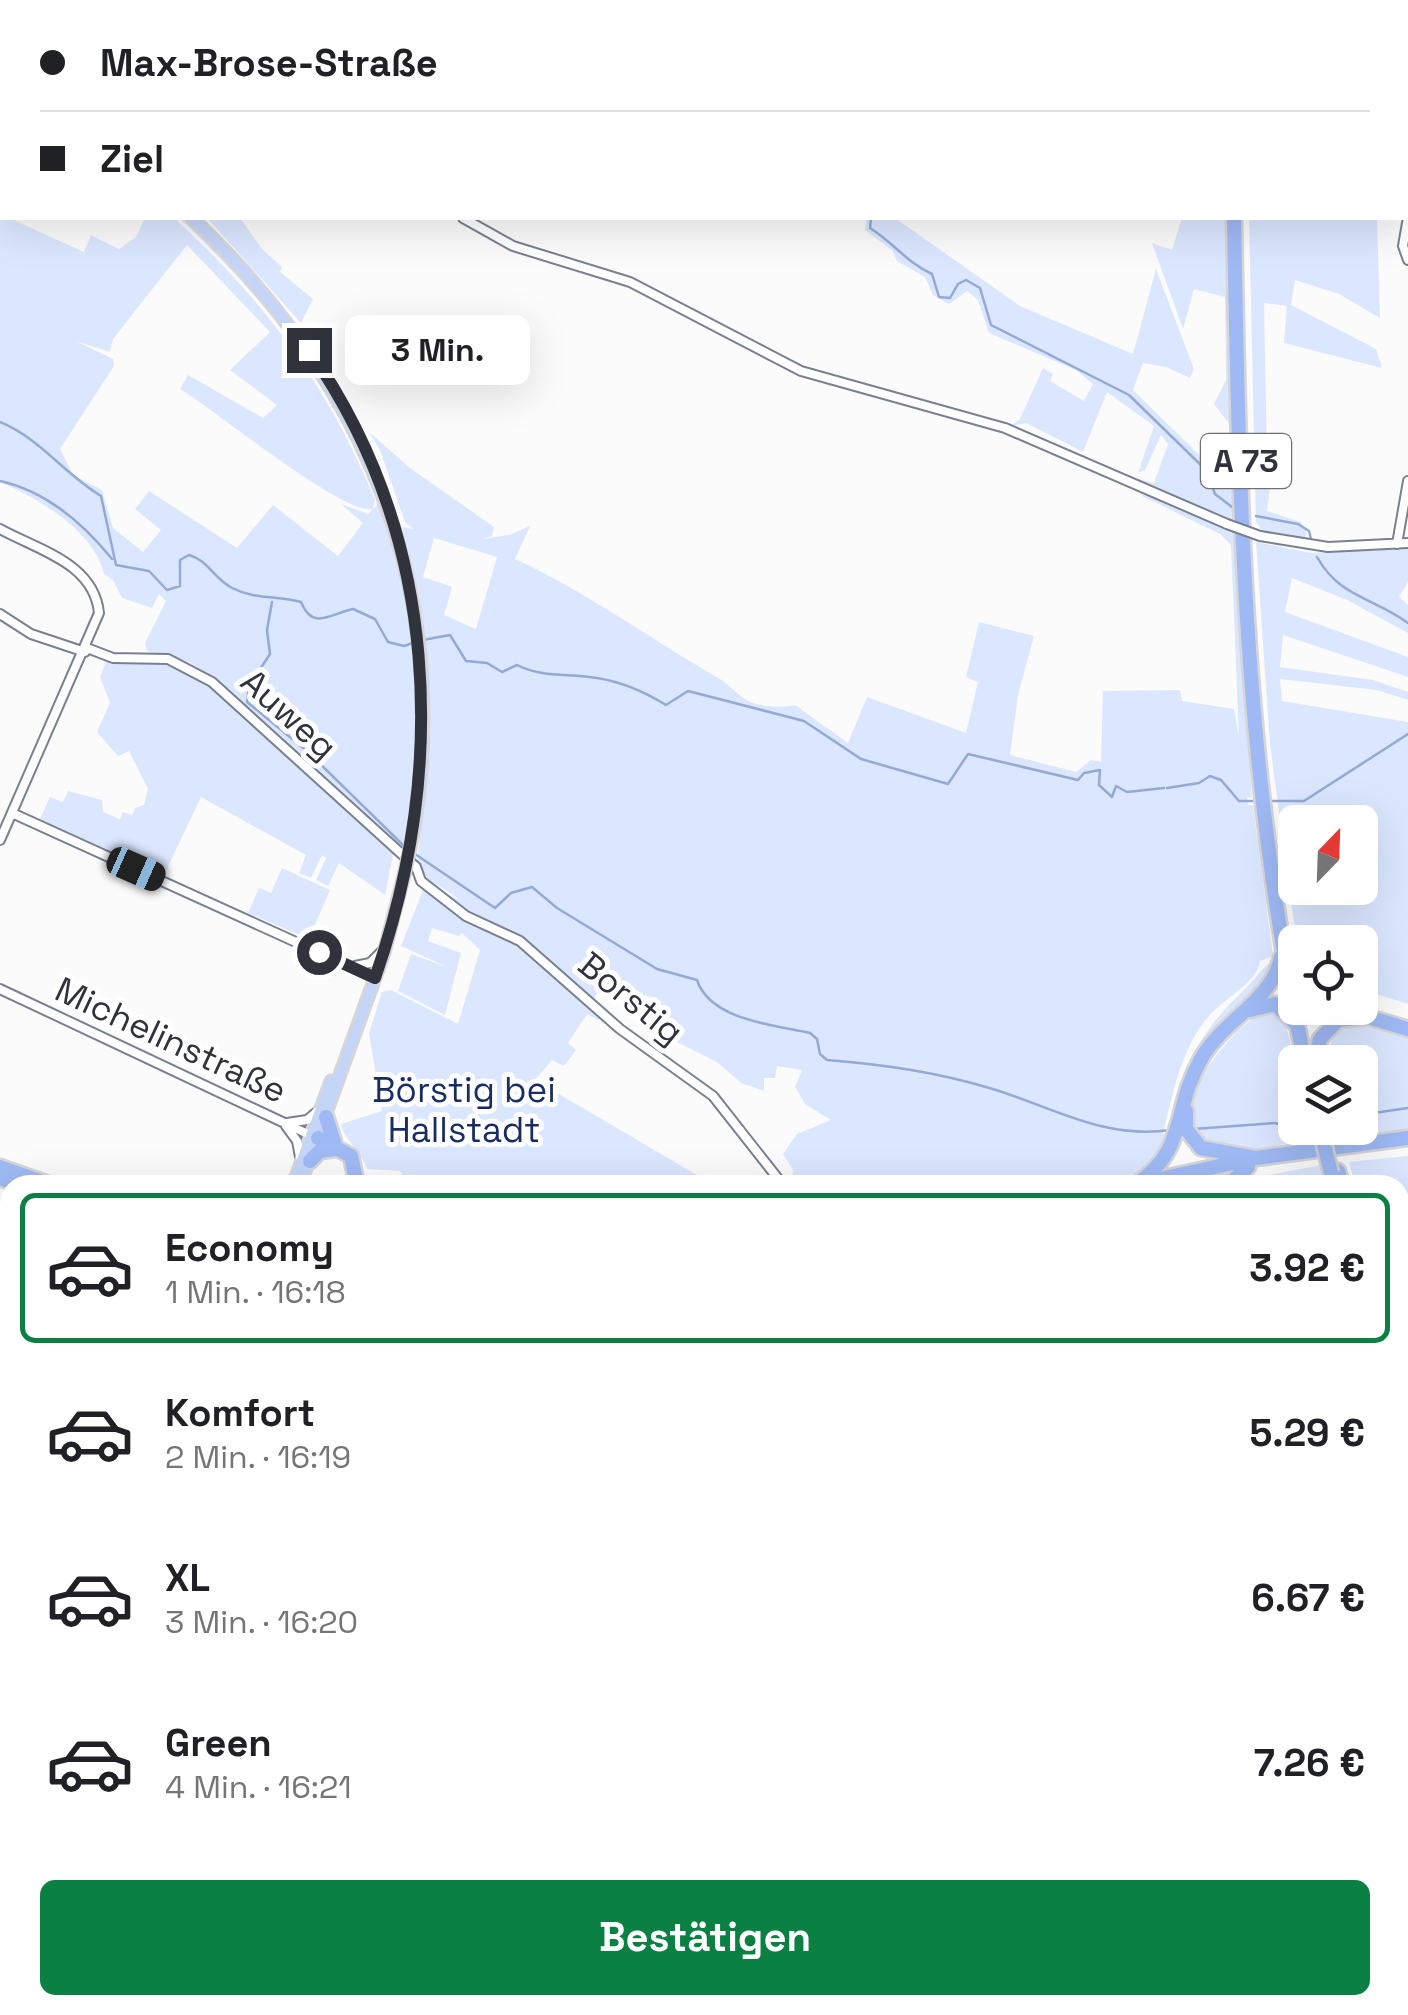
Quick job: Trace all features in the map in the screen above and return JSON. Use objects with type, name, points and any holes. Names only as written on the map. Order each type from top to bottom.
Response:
[{"type":"highway","name":"A 73","points":[[1234,220],[1240,506],[1264,792],[1282,925]]},
{"type":"highway","name":"A 73","points":[[1242,220],[1248,507],[1258,730]]},
{"type":"highway","points":[[1181,1129],[1202,1056],[1231,1020],[1278,978]]},
{"type":"highway","points":[[1150,1175],[1162,1166],[1181,1129],[1200,1074],[1239,1020],[1270,1003],[1288,1011],[1302,1045]]},
{"type":"highway","points":[[1320,1045],[1326,1028],[1347,1016],[1408,1026]]},
{"type":"highway","points":[[1378,1017],[1408,1026]]},
{"type":"highway","points":[[324,1112],[339,1147]]},
{"type":"highway","points":[[1181,1129],[1208,1151],[1252,1163]]},
{"type":"highway","points":[[314,1137],[339,1147],[354,1161],[356,1175]]},
{"type":"highway","points":[[1189,1175],[1408,1142]]},
{"type":"highway","points":[[1326,1145],[1336,1175]]},
{"type":"highway","points":[[1331,1145],[1336,1175]]},
{"type":"highway","points":[[305,1161],[320,1151],[339,1147]]},
{"type":"highway","points":[[1206,1175],[1252,1163]]},
{"type":"highway","points":[[1239,1175],[1252,1163]]},
{"type":"main road","points":[[194,220],[264,291],[333,386],[382,490],[416,616],[421,654],[424,741],[414,834],[373,977],[300,1175]]},
{"type":"main road","points":[[373,977],[401,888]]},
{"type":"street","points":[[466,220],[513,246],[630,282],[801,370],[1005,428],[1260,536],[1316,546],[1408,543]]},
{"type":"street","points":[[1407,220],[1403,246],[1408,260]]},
{"type":"street","points":[[1397,544],[1408,481]]},
{"type":"street","points":[[0,529],[71,566],[85,578],[98,613],[86,650],[0,840]]},
{"type":"street","points":[[0,614],[31,634],[86,650]]},
{"type":"street","name":"Auweg","points":[[86,650],[113,658],[168,659],[212,682],[416,866],[421,881]]},
{"type":"street","points":[[12,814],[373,977]]},
{"type":"street","name":"Borstig","points":[[421,881],[466,916],[520,940],[620,1029],[713,1096],[774,1175]]},
{"type":"street","points":[[350,965],[370,963],[381,952]]},
{"type":"street","name":"Michelinstraße","points":[[0,990],[314,1137]]},
{"type":"street","points":[[283,1123],[308,1120],[324,1112]]},
{"type":"street","points":[[283,1123],[299,1144],[305,1161]]},
{"type":"green space","points":[[0,220],[13,220],[84,252],[91,235],[119,249],[136,237],[144,220],[176,220],[236,280],[291,347],[357,459],[375,500],[373,509],[377,505],[354,439],[359,448],[381,502],[399,557],[417,678],[418,766],[405,842],[398,846],[209,676],[189,662],[147,651],[145,643],[166,601],[159,594],[152,608],[122,598],[89,544],[63,518],[0,482]],"holes":[[[187,245],[270,332],[230,370],[277,405],[263,418],[188,375],[180,389],[309,480],[358,507],[373,509],[368,514],[341,504],[363,523],[338,556],[273,505],[237,548],[149,491],[135,509],[161,530],[143,552],[113,528],[102,490],[73,475],[60,449],[114,366],[113,359],[76,341],[110,352],[113,339]]]},
{"type":"green space","points":[[181,220],[186,220],[226,259],[264,302],[300,348],[338,409],[269,312]]},
{"type":"green space","points":[[209,220],[241,220],[262,249],[282,267],[280,272],[313,299],[301,323]]},
{"type":"green space","points":[[866,220],[898,220],[1020,306],[1133,354],[1156,269],[1194,369],[1190,378],[1166,367],[1143,363],[1133,390],[1226,481],[1230,425],[1214,404],[1226,380],[1225,297],[1194,289],[1183,329],[1152,243],[1172,250],[1181,220],[1227,220],[1233,522],[1128,476],[1154,483],[1168,444],[1161,435],[1145,470],[1138,473],[1154,426],[1107,392],[1083,452],[1026,423],[1011,426],[1020,419],[1043,368],[1053,374],[1050,381],[1084,401],[1093,384],[1076,370],[989,333],[978,300],[967,291],[949,304],[933,295],[925,277],[897,261],[893,251],[865,230]]},
{"type":"green space","points":[[1249,220],[1377,220],[1380,318],[1339,294],[1295,280],[1291,305],[1376,349],[1382,368],[1284,343],[1287,306],[1264,303],[1267,463],[1279,479],[1270,488],[1267,511],[1301,522],[1307,534],[1304,539],[1264,533],[1256,522]]},
{"type":"green space","name":"Börstig bei Hallstadt","points":[[369,432],[410,468],[494,527],[492,536],[482,539],[509,535],[530,526],[515,559],[594,601],[720,679],[746,700],[767,706],[795,705],[848,743],[867,697],[966,733],[978,682],[966,677],[979,622],[1034,636],[1018,695],[1010,755],[1076,772],[1091,760],[1101,762],[1103,691],[1180,690],[1182,701],[1234,709],[1239,737],[1231,545],[1220,534],[1142,496],[1144,492],[1235,533],[1252,798],[1247,797],[1248,805],[1253,805],[1273,956],[1260,961],[1253,976],[1214,1010],[1191,1043],[1163,1133],[1171,1135],[1159,1161],[1128,1175],[792,1175],[783,1154],[797,1134],[831,1120],[805,1104],[795,1087],[802,1070],[777,1066],[775,1078],[764,1078],[764,1091],[741,1083],[717,1062],[667,1037],[675,1031],[665,1024],[652,997],[603,987],[596,988],[599,990],[590,1005],[603,1017],[598,1020],[587,1014],[568,1043],[576,1050],[564,1066],[552,1060],[535,1080],[697,1175],[402,1175],[400,1171],[367,1169],[341,1124],[382,1111],[369,1033],[382,992],[391,990],[458,1024],[480,950],[462,933],[459,936],[432,928],[428,941],[461,953],[445,1015],[398,991],[411,954],[449,968],[401,946],[425,885],[463,918],[484,926],[490,923],[448,898],[447,894],[461,900],[428,879],[417,861],[425,776],[426,693],[419,610],[402,527],[413,529],[405,522],[380,450]],"holes":[[[434,538],[497,557],[476,629],[444,615],[452,587],[423,577]]]},
{"type":"green space","points":[[1256,542],[1311,553],[1408,549],[1408,582],[1399,597],[1408,605],[1408,633],[1347,600],[1292,578],[1285,612],[1408,657],[1408,677],[1283,635],[1280,667],[1373,680],[1408,692],[1408,700],[1377,690],[1280,679],[1282,701],[1408,722],[1408,1004],[1378,995],[1378,925],[1294,925],[1291,905],[1378,905],[1378,805],[1278,805]]},
{"type":"green space","points":[[106,662],[175,665],[210,683],[394,849],[385,895],[339,863],[328,886],[316,880],[326,858],[322,855],[311,878],[299,873],[306,855],[201,797],[164,875],[40,819],[50,797],[63,802],[68,791],[102,800],[103,812],[120,819],[123,812],[132,815],[135,808],[144,805],[148,789],[129,751],[118,756],[97,732],[110,703],[100,677]]},
{"type":"green space","points":[[282,868],[330,890],[309,939],[248,913],[259,888],[271,893]]},
{"type":"green space","points":[[1271,962],[1265,980],[1213,1032],[1173,1125],[1169,1124],[1187,1067],[1205,1035]]},
{"type":"green space","points":[[1267,1009],[1278,1011],[1278,1025],[1286,1025],[1290,1040],[1291,1045],[1278,1045],[1278,1145],[1254,1149],[1211,1145],[1199,1138],[1190,1125],[1196,1088],[1223,1047]]},
{"type":"green space","points":[[1366,1025],[1408,1038],[1408,1130],[1378,1133],[1378,1045],[1330,1045],[1344,1026]]},
{"type":"green space","points":[[1408,1156],[1408,1175],[1352,1175],[1349,1162]]},
{"type":"green space","points":[[1322,1165],[1324,1175],[1268,1175]]},
{"type":"waterway","points":[[871,220],[870,228],[932,274],[939,297],[950,298],[958,284],[966,280],[980,288],[991,325],[1129,395],[1206,470],[1215,494],[1232,507]]},
{"type":"waterway","points":[[0,422],[28,438],[101,496],[116,565],[149,571],[167,590],[180,586],[180,560],[189,555],[241,592],[301,602],[317,618],[353,609],[375,619],[388,642],[404,646],[416,642]]},
{"type":"waterway","points":[[0,481],[32,492],[62,510],[112,559]]},
{"type":"waterway","points":[[1256,516],[1298,524],[1309,531],[1311,539]]},
{"type":"waterway","points":[[1317,557],[1326,571],[1347,589],[1408,623]]},
{"type":"waterway","points":[[272,602],[267,630],[270,654],[249,686],[247,702],[308,752],[405,847]]},
{"type":"waterway","points":[[423,640],[450,635],[466,661],[487,663],[502,672],[517,665],[546,674],[606,680],[666,705],[688,691],[804,721],[861,759],[948,784],[968,754],[1078,780],[1084,773],[1100,770],[1099,785],[1112,797],[1116,786],[1127,792],[1164,788]]},
{"type":"waterway","points":[[1270,801],[1304,801],[1408,734]]},
{"type":"waterway","points":[[1167,788],[1199,783],[1210,776],[1221,780],[1239,801],[1257,801]]},
{"type":"waterway","points":[[412,852],[495,908],[511,893],[532,887],[557,908],[657,969],[697,980],[704,993],[729,1012],[810,1033],[827,1060],[907,1069],[967,1082],[1099,1126],[1146,1132],[1171,1130]]},
{"type":"waterway","points":[[1378,1112],[1408,1108]]},
{"type":"waterway","points":[[1194,1129],[1278,1124]]},
{"type":"route","points":[[309,350],[362,441],[388,506],[416,616],[424,700],[414,834],[398,906],[375,978],[319,952]]}]
